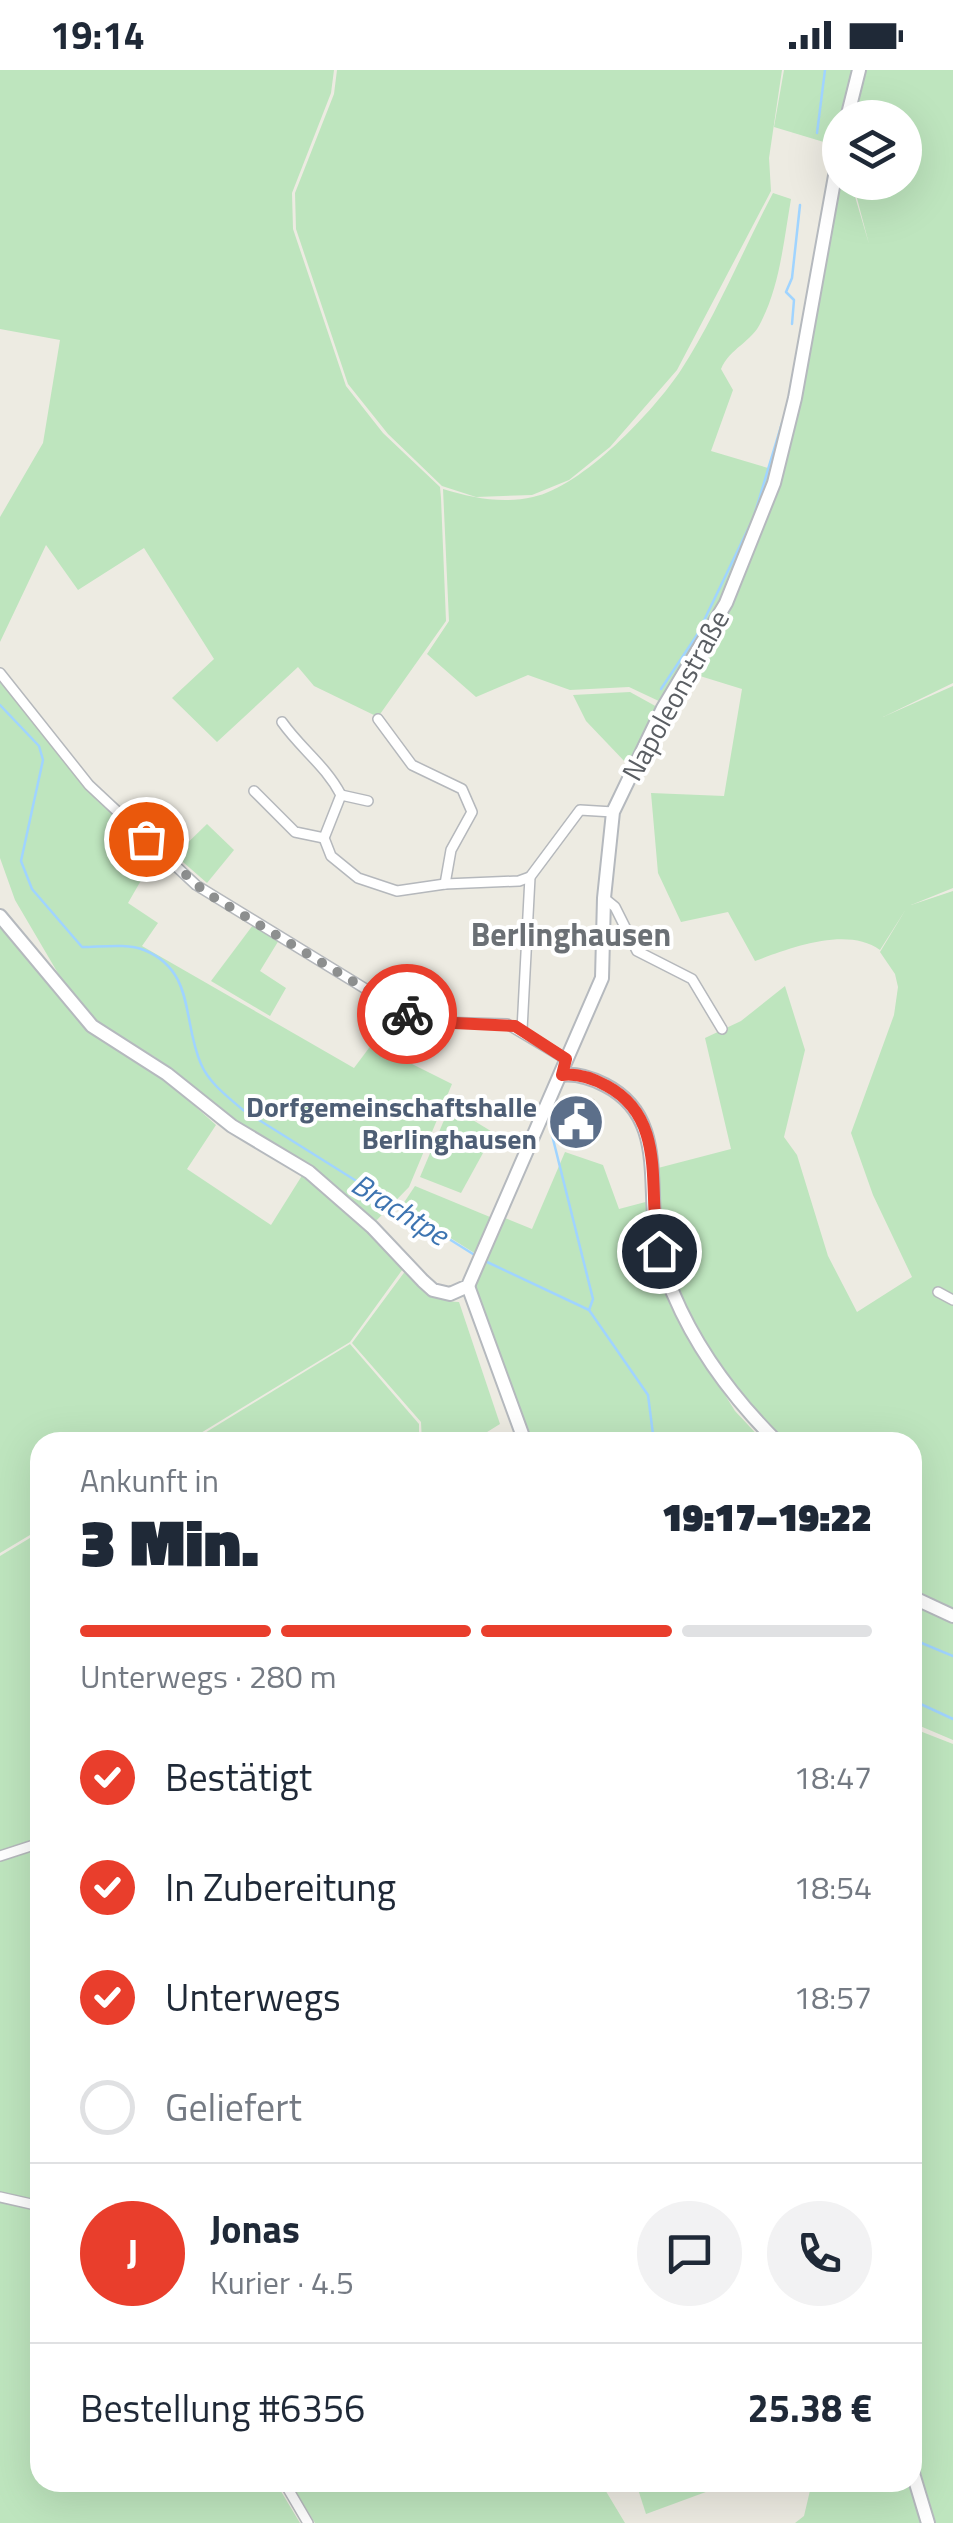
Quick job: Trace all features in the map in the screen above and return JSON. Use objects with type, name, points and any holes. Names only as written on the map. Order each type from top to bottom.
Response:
[{"type":"main road","points":[[852,100],[859,70]]},
{"type":"main road","name":"Napoleonstraße","points":[[472,1280],[604,972],[604,898],[613,812],[663,708],[726,603],[774,483],[795,398],[831,200]]},
{"type":"main road","points":[[0,916],[92,1026],[148,1060],[232,1126],[309,1172],[372,1226],[433,1290],[450,1294],[472,1280],[522,1432]]},
{"type":"main road","points":[[562,1075],[582,1075],[610,1087],[642,1121],[654,1159],[656,1237],[674,1296],[726,1386],[768,1432]]},
{"type":"main road","points":[[922,1601],[953,1616]]},
{"type":"main road","points":[[919,2492],[928,2523]]},
{"type":"street","points":[[0,673],[88,785],[205,892],[405,1013],[427,1021],[507,1024],[566,1059]]},
{"type":"street","points":[[378,718],[412,765],[462,789],[466,796],[472,812],[451,850],[445,884]]},
{"type":"street","points":[[282,722],[301,749],[329,772],[341,795],[324,838],[332,856],[358,878],[398,891],[445,884],[520,881],[530,877],[580,810],[613,812]]},
{"type":"street","points":[[254,790],[295,832],[324,838]]},
{"type":"street","points":[[341,795],[368,801]]},
{"type":"street","points":[[522,1030],[530,877]]},
{"type":"street","points":[[604,898],[616,907],[637,951],[692,979],[722,1029]]},
{"type":"street","points":[[938,1292],[953,1300]]},
{"type":"street","points":[[0,1856],[30,1846]]},
{"type":"street","points":[[0,2196],[30,2204]]},
{"type":"street","points":[[290,2492],[308,2523]]},
{"type":"green space","points":[[0,70],[334,70],[331,93],[292,193],[293,229],[346,386],[383,433],[440,487],[441,498],[446,621],[378,717],[314,686],[298,667],[217,742],[172,698],[214,659],[144,548],[78,590],[46,545],[0,642],[0,517],[43,443],[60,340],[0,329]]},
{"type":"green space","points":[[337,70],[782,70],[769,158],[771,191],[677,370],[610,447],[569,480],[532,495],[476,497],[442,486],[388,434],[348,384],[296,229],[295,193],[334,94]]},
{"type":"green space","points":[[784,70],[856,70],[848,100],[822,100],[822,141],[774,127]]},
{"type":"green space","points":[[863,70],[953,70],[953,683],[883,717],[953,686],[953,888],[911,905],[953,891],[953,1613],[922,1597],[922,1432],[774,1432],[705,1344],[673,1285],[655,1222],[658,1168],[731,1149],[705,1038],[741,1021],[785,986],[805,1050],[784,1137],[797,1155],[828,1256],[857,1312],[912,1277],[873,1195],[851,1133],[894,1015],[898,987],[895,974],[880,952],[906,909],[880,950],[867,943],[835,940],[801,945],[755,961],[728,912],[681,922],[658,873],[651,793],[724,796],[742,689],[687,672],[778,482],[836,200],[856,200],[869,244],[857,200],[922,200],[922,100],[855,100]]},
{"type":"green space","points":[[773,193],[791,199],[777,277],[757,329],[721,369],[733,390],[711,451],[775,470],[724,602],[663,703],[629,687],[570,690],[528,675],[476,697],[427,654],[449,621],[443,489],[487,499],[533,497],[573,479],[615,445],[681,370]]},
{"type":"green space","points":[[0,677],[85,787],[143,845],[133,857],[143,877],[128,903],[158,923],[142,946],[354,1068],[372,1044],[452,1084],[409,1187],[374,1223],[303,1161],[212,1106],[155,1057],[106,1029],[69,992],[15,900],[0,858]]},
{"type":"green space","points":[[630,692],[659,708],[628,765],[586,721],[573,695]]},
{"type":"green space","points":[[207,824],[234,850],[207,883],[175,855]]},
{"type":"green space","points":[[0,924],[95,1035],[158,1073],[216,1125],[187,1169],[271,1225],[303,1174],[405,1266],[350,1342],[202,1432],[30,1432],[30,1535],[0,1553]]},
{"type":"green space","points":[[253,925],[279,940],[260,971],[286,988],[270,1016],[211,981]]},
{"type":"green space","points":[[450,1106],[494,1133],[461,1193],[420,1177]]},
{"type":"green space","points":[[565,1152],[603,1165],[619,1209],[653,1200],[650,1230],[699,1353],[735,1411],[755,1432],[525,1432],[474,1286],[505,1218],[532,1229]]},
{"type":"green space","points":[[415,1186],[490,1217],[476,1254],[401,1207]]},
{"type":"green space","points":[[406,1270],[436,1296],[459,1302],[500,1424],[487,1432],[422,1432],[421,1422],[352,1343]]},
{"type":"green space","points":[[350,1344],[419,1424],[419,1432],[206,1432]]},
{"type":"green space","points":[[30,1538],[30,1845],[0,1855],[0,1556]]},
{"type":"green space","points":[[922,1610],[953,1624],[953,1740],[922,1727]]},
{"type":"green space","points":[[922,1732],[953,1744],[953,2523],[934,2523],[922,2477]]},
{"type":"green space","points":[[30,1849],[30,2200],[0,2193],[0,1859]]},
{"type":"green space","points":[[0,2202],[30,2208],[30,2492],[281,2492],[300,2523],[0,2523]]},
{"type":"green space","points":[[296,2492],[606,2492],[625,2523],[315,2523]]},
{"type":"green space","points":[[639,2492],[706,2492],[646,2514]]},
{"type":"green space","points":[[810,2492],[913,2492],[923,2523],[795,2523],[804,2516]]},
{"type":"building","name":"Dorfgemeinschaftshalle Berlinghausen","points":[[581,1095],[593,1100],[579,1137],[563,1130],[570,1113],[564,1111],[570,1097],[579,1101]]},
{"type":"waterway","points":[[817,133],[825,70]]},
{"type":"waterway","points":[[792,324],[794,300],[786,292],[792,278],[800,205]]},
{"type":"waterway","points":[[754,516],[782,423]]},
{"type":"waterway","points":[[661,689],[697,635],[751,523]]},
{"type":"waterway","name":"Brachtpe","points":[[0,705],[39,746],[43,760],[21,861],[32,889],[82,947],[137,948],[161,959],[180,984],[204,1071],[243,1110],[473,1254]]},
{"type":"waterway","points":[[549,1123],[593,1299],[589,1310]]},
{"type":"waterway","name":"Brachtpe","points":[[485,1261],[589,1310],[648,1395],[653,1432]]},
{"type":"waterway","points":[[922,1643],[953,1656]]},
{"type":"waterway","name":"Brachtpe","points":[[922,1705],[953,1719]]},
{"type":"way so far","points":[[146,839],[205,892],[407,1014]]},
{"type":"place","name":"Dorfgemeinschaftshalle Berlinghausen","points":[[576,1122]]},
{"type":"district","name":"Berlinghausen","points":[[571,934]]},
{"type":"route","points":[[407,1014],[434,1022],[515,1026],[566,1059],[562,1075],[582,1075],[621,1094],[642,1121],[654,1159],[654,1226],[659,1251]]}]
